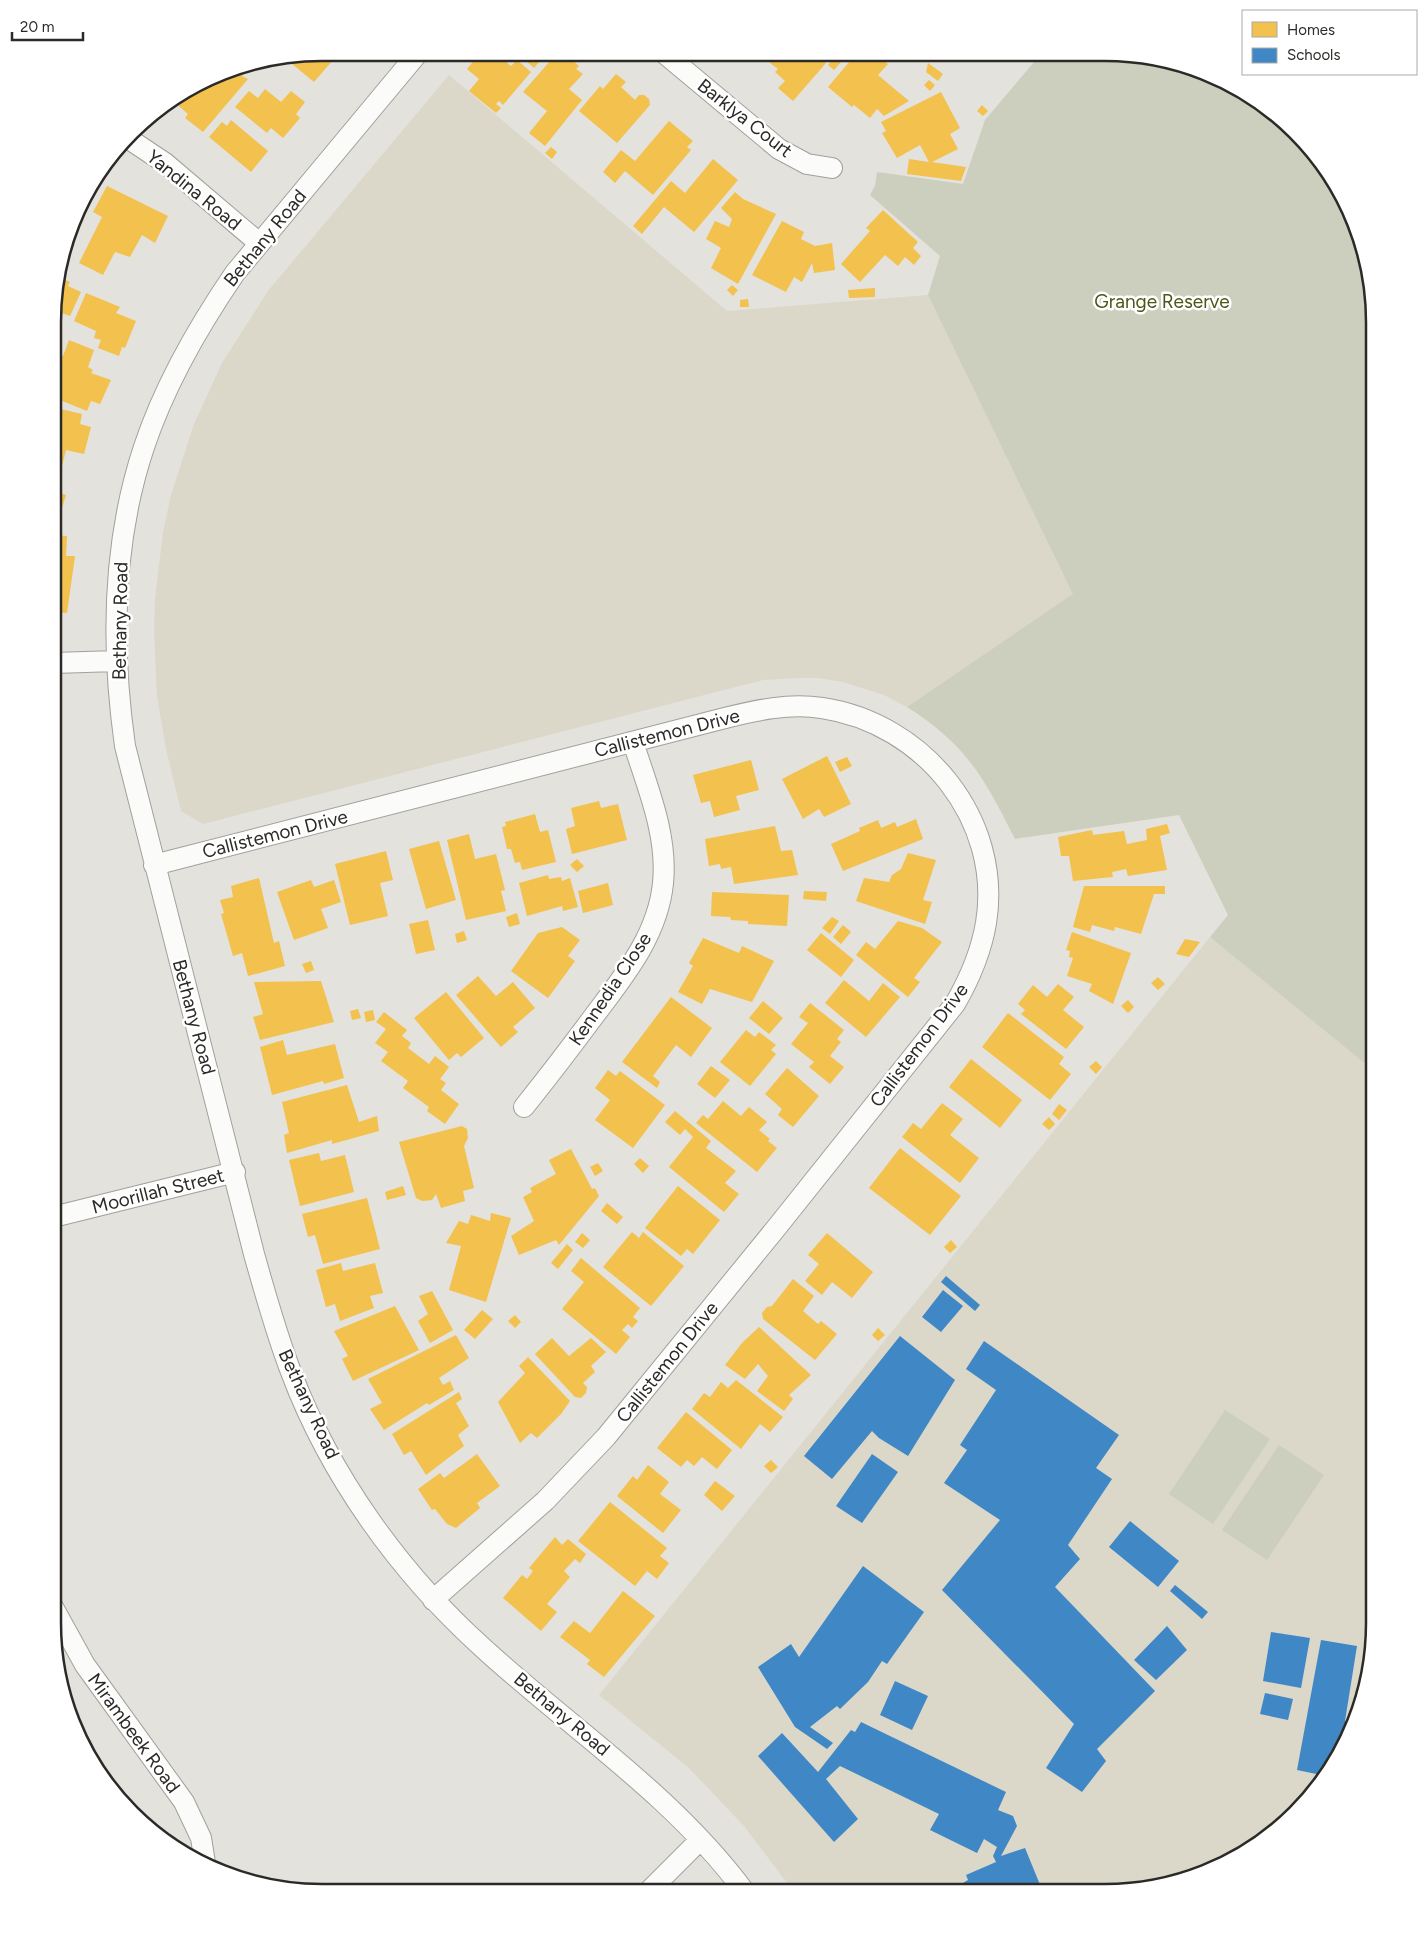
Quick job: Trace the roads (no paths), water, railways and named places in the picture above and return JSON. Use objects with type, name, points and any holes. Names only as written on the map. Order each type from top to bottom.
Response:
[{"type":"street","name":"Bethany Road","points":[[411,61],[258,243],[209,311],[186,352],[166,394],[144,447],[130,500],[121,554],[116,606],[116,660],[125,746],[254,1254],[291,1373],[316,1428],[373,1525],[433,1600],[483,1648],[621,1763],[700,1840],[737,1884]]},
{"type":"street","name":"Barklya Court","points":[[672,61],[779,149],[807,164],[832,168]]},
{"type":"street","name":"Yandina Road","points":[[134,142],[165,163],[258,243]]},
{"type":"street","points":[[61,663],[116,660]]},
{"type":"street","name":"Callistemon Drive","points":[[154,865],[766,708],[822,708],[876,724],[898,736],[917,748],[946,778],[960,799],[976,830],[984,863],[988,894],[986,922],[979,954],[955,1004],[606,1437],[545,1501],[433,1600]]},
{"type":"street","name":"Kennedia Close","points":[[524,1107],[555,1069],[636,957],[649,934],[659,908],[664,882],[658,823],[633,742]]},
{"type":"street","name":"Moorillah Street","points":[[61,1215],[234,1172]]},
{"type":"street","name":"Mirambeek Road","points":[[61,1623],[85,1665],[184,1802],[201,1838],[204,1855]]},
{"type":"street","points":[[657,1884],[700,1840]]},
{"type":"park label","name":"Grange Reserve","points":[[1162,301]]}]
